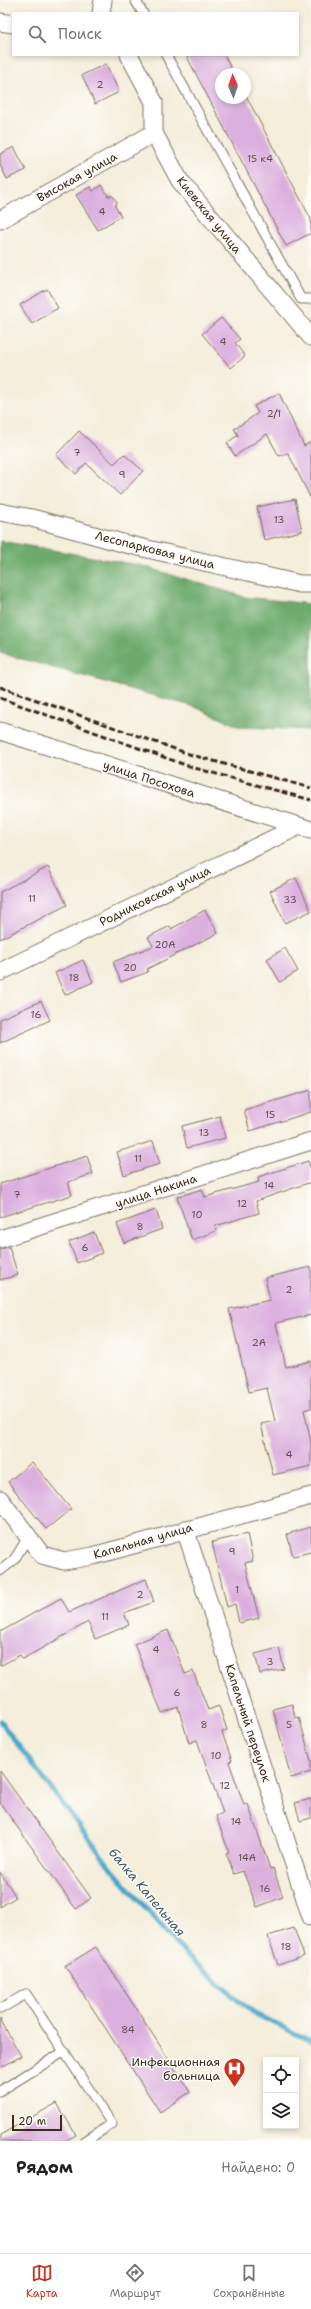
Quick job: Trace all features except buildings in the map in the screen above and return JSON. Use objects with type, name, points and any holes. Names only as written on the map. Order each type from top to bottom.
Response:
[{"type":"street","points":[[0,22],[12,24]]},
{"type":"street","name":"Киевская улица","points":[[130,56],[154,102],[154,133],[180,181],[311,337]]},
{"type":"street","name":"Высокая улица","points":[[0,220],[154,133]]},
{"type":"street","name":"Лесопарковая улица","points":[[0,512],[32,518],[133,546],[300,584],[311,584]]},
{"type":"street","name":"улица Посохова","points":[[0,731],[305,828]]},
{"type":"street","name":"Родниковская улица","points":[[0,972],[305,828]]},
{"type":"street","name":"улица Накина","points":[[0,1240],[311,1142]]},
{"type":"street","name":"Капельная улица","points":[[0,1499],[42,1555],[64,1561],[92,1556],[185,1529],[311,1496]]},
{"type":"street","name":"Капельный переулок","points":[[185,1529],[311,1917]]},
{"type":"lane","points":[[135,0],[142,12]]},
{"type":"lane","points":[[167,56],[302,299],[311,299]]},
{"type":"lane","points":[[0,1571],[14,1560],[28,1537]]},
{"type":"lane","points":[[0,2009],[26,1994],[65,2051],[112,2124],[85,2141]]},
{"type":"lane","points":[[0,2091],[65,2051]]},
{"type":"green space","points":[[0,541],[139,565],[245,597],[311,604],[311,730],[240,727],[195,707],[0,653]]},
{"type":"waterway","name":"балка Капельная","points":[[0,1721],[111,1868],[188,1957],[253,2013],[311,2041]]},
{"type":"railway","points":[[0,687],[192,755],[311,788]]},
{"type":"railway","points":[[0,698],[191,767],[311,800]]},
{"type":"place","name":"Инфекционная больница","points":[[235,2088]]}]
